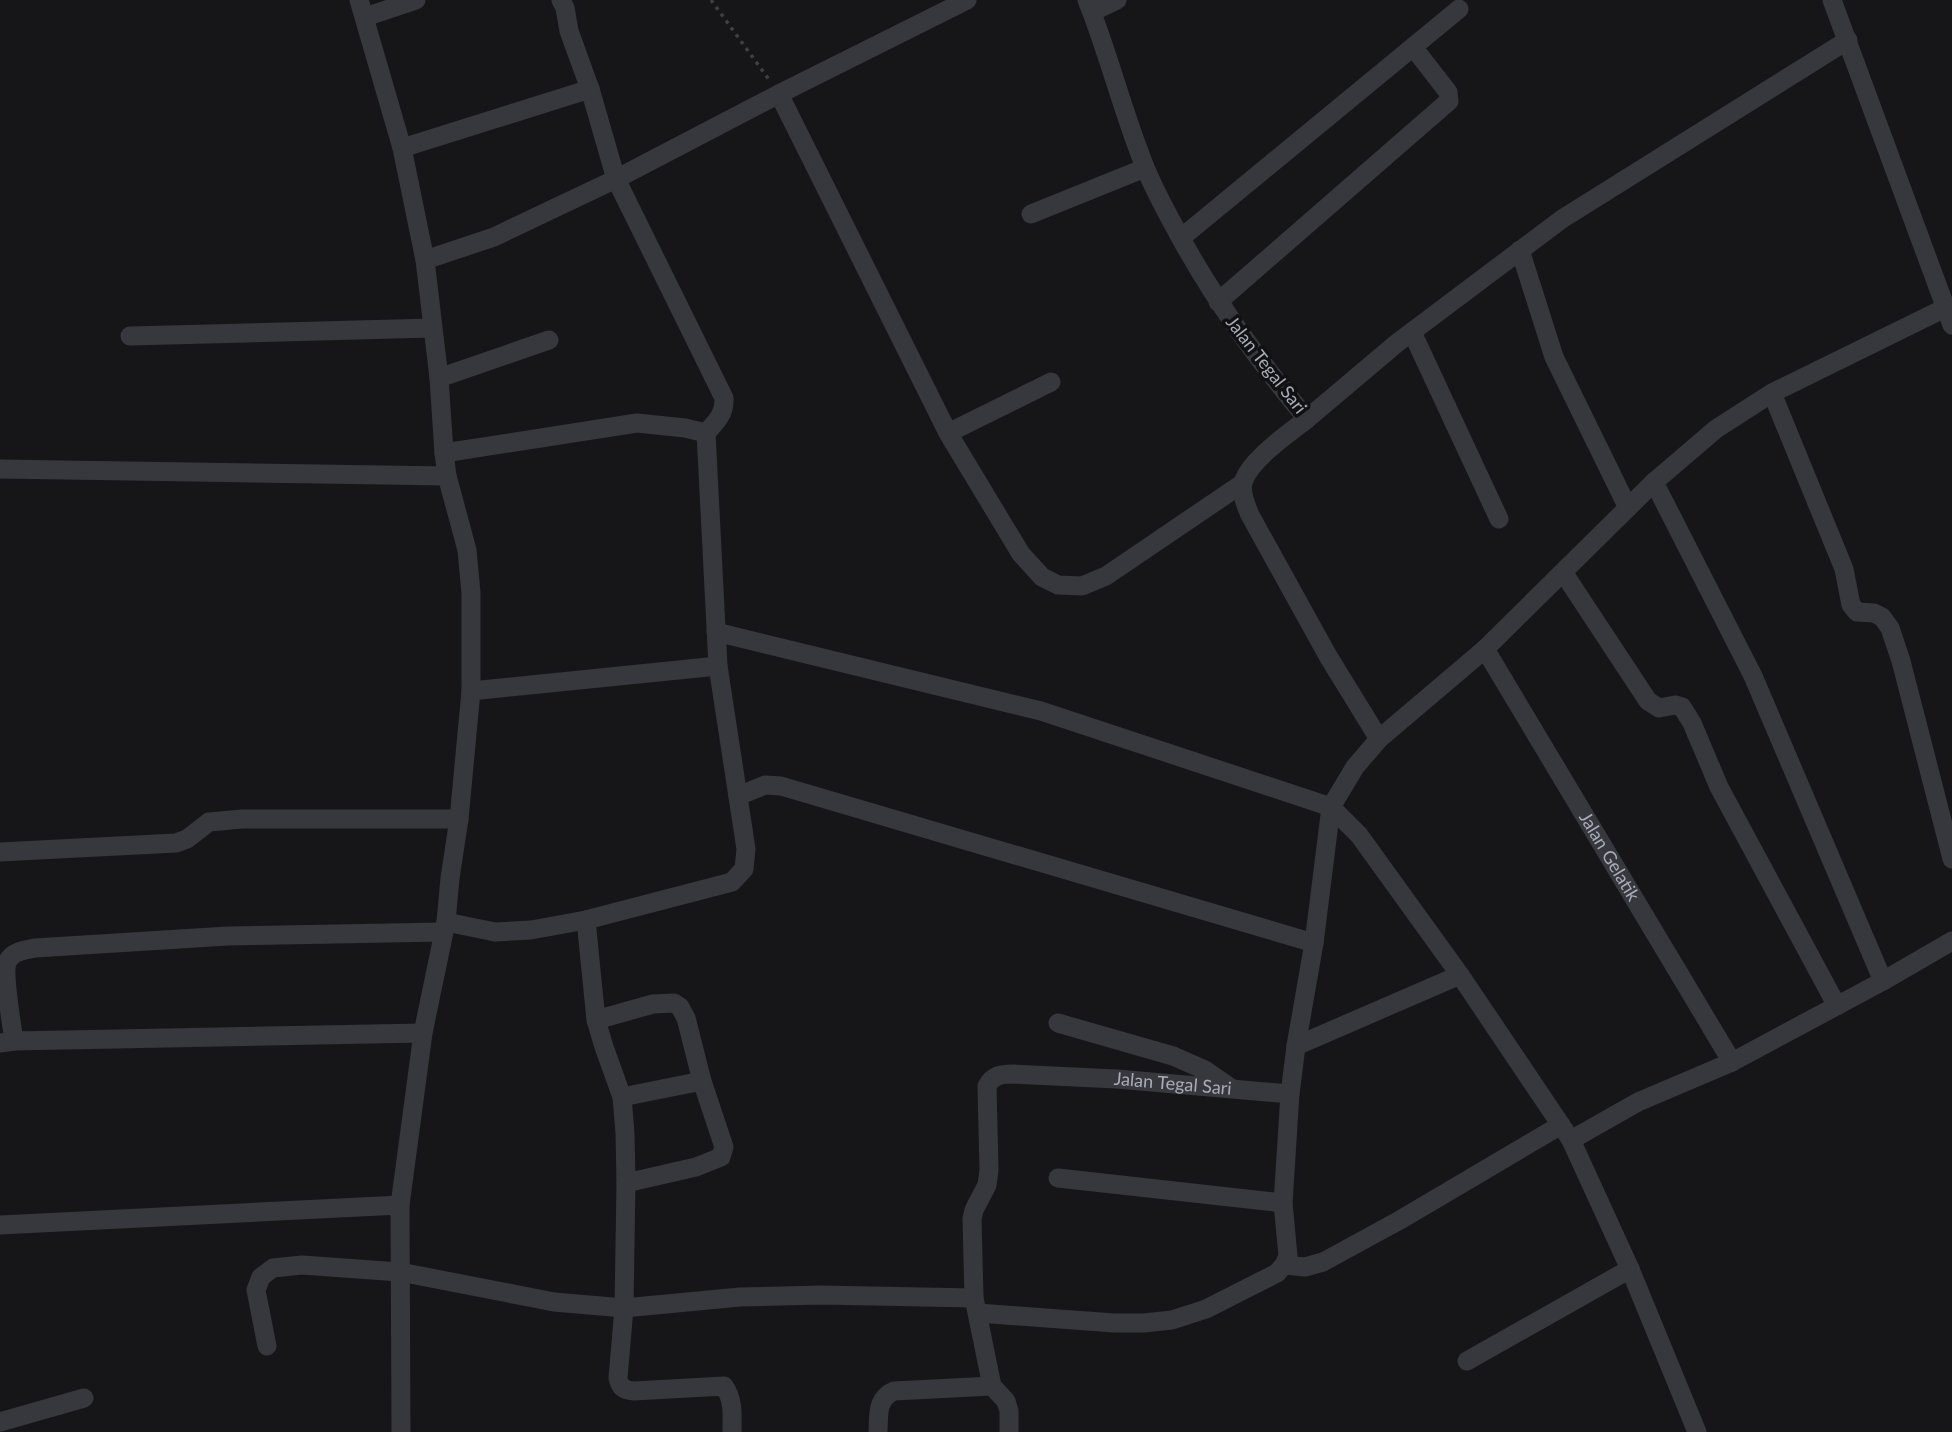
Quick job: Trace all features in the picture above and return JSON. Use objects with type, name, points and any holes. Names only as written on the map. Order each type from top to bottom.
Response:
[{"type":"street","points":[[401,1432],[400,1205],[423,1033],[445,927],[460,819],[471,691],[470,569],[447,476],[425,260],[402,148],[362,8],[416,0]]},
{"type":"street","points":[[423,1033],[7,1042],[7,963],[12,955],[34,948],[445,927],[495,932],[531,930],[586,920],[732,882],[740,875],[746,861],[746,849],[718,666],[706,433],[721,417],[724,398],[616,179],[561,0]]},
{"type":"street","points":[[425,260],[494,237],[616,179],[967,0]]},
{"type":"street","points":[[1090,6],[1117,0]]},
{"type":"street","points":[[267,1346],[256,1290],[261,1277],[273,1268],[302,1265],[400,1272],[554,1303],[624,1308],[740,1297],[821,1295],[976,1306],[1114,1323],[1172,1320],[1206,1309],[1277,1273],[1288,1256],[1283,1203],[1290,1094],[1314,943],[1331,807],[1355,767],[1379,739],[1485,649],[1654,482],[1716,429],[1772,393],[1949,317],[1945,288],[1832,0]]},
{"type":"street","name":"Jalan Tegal Sari","points":[[779,94],[948,433],[1021,554],[1042,577],[1058,585],[1082,586],[1106,576],[1243,483],[1261,457],[1307,419],[1248,345],[1219,302],[1159,200],[1145,168],[1090,6]]},
{"type":"street","points":[[1181,238],[1459,9]]},
{"type":"street","points":[[1307,419],[1412,332],[1579,208],[1848,40]]},
{"type":"street","points":[[1219,302],[1449,101],[1448,92],[1413,47]]},
{"type":"street","points":[[402,148],[590,89]]},
{"type":"street","points":[[1031,214],[1145,168]]},
{"type":"street","points":[[1520,250],[1554,357],[1628,508]]},
{"type":"street","points":[[130,336],[432,328]]},
{"type":"street","points":[[1412,332],[1499,519]]},
{"type":"street","points":[[439,378],[550,340]]},
{"type":"street","points":[[948,433],[1051,382]]},
{"type":"street","points":[[1772,393],[1844,569],[1851,605],[1857,612],[1874,613],[1882,617],[1890,628],[1952,859]]},
{"type":"street","points":[[444,453],[637,423],[706,433]]},
{"type":"street","points":[[0,469],[447,476]]},
{"type":"street","points":[[1654,482],[1754,676],[1883,981]]},
{"type":"street","points":[[1243,483],[1242,492],[1250,515],[1328,656],[1379,739]]},
{"type":"street","points":[[1563,572],[1648,701],[1659,708],[1675,705],[1682,707],[1688,716],[1719,787],[1837,1006]]},
{"type":"street","points":[[716,632],[1041,711],[1331,807],[1359,835],[1460,975],[1566,1132],[1630,1269],[1697,1432]]},
{"type":"street","name":"Jalan Gelatik","points":[[1485,649],[1732,1062]]},
{"type":"street","points":[[471,691],[718,666]]},
{"type":"street","points":[[738,796],[765,785],[781,786],[1314,943]]},
{"type":"street","points":[[0,852],[176,843],[187,839],[209,822],[242,819],[460,819]]},
{"type":"street","points":[[586,920],[596,1020],[622,1097],[625,1133],[624,1308],[618,1378],[625,1390],[634,1391],[724,1386],[732,1402],[732,1432]]},
{"type":"street","points":[[1284,1265],[1305,1267],[1323,1262],[1566,1132],[1732,1062],[1883,981],[1952,940]]},
{"type":"street","points":[[1296,1046],[1460,975]]},
{"type":"street","points":[[596,1020],[653,1004],[674,1003],[680,1007],[686,1018],[702,1081],[724,1147],[721,1157],[696,1167],[626,1183]]},
{"type":"street","points":[[1058,1023],[1172,1056],[1211,1073],[1232,1089]]},
{"type":"street","name":"Jalan Tegal Sari","points":[[976,1306],[972,1219],[987,1185],[987,1086],[994,1077],[1001,1074],[1117,1079],[1290,1094]]},
{"type":"street","points":[[622,1097],[702,1081]]},
{"type":"street","points":[[1058,1178],[1283,1203]]},
{"type":"street","points":[[0,1226],[400,1205]]},
{"type":"street","points":[[1467,1361],[1630,1269]]},
{"type":"street","points":[[976,1306],[992,1386],[1006,1401],[1009,1411],[1009,1432]]},
{"type":"street","points":[[878,1432],[881,1400],[894,1391],[992,1386]]},
{"type":"street","points":[[0,1422],[84,1398]]},
{"type":"path","points":[[711,0],[779,94]]}]
